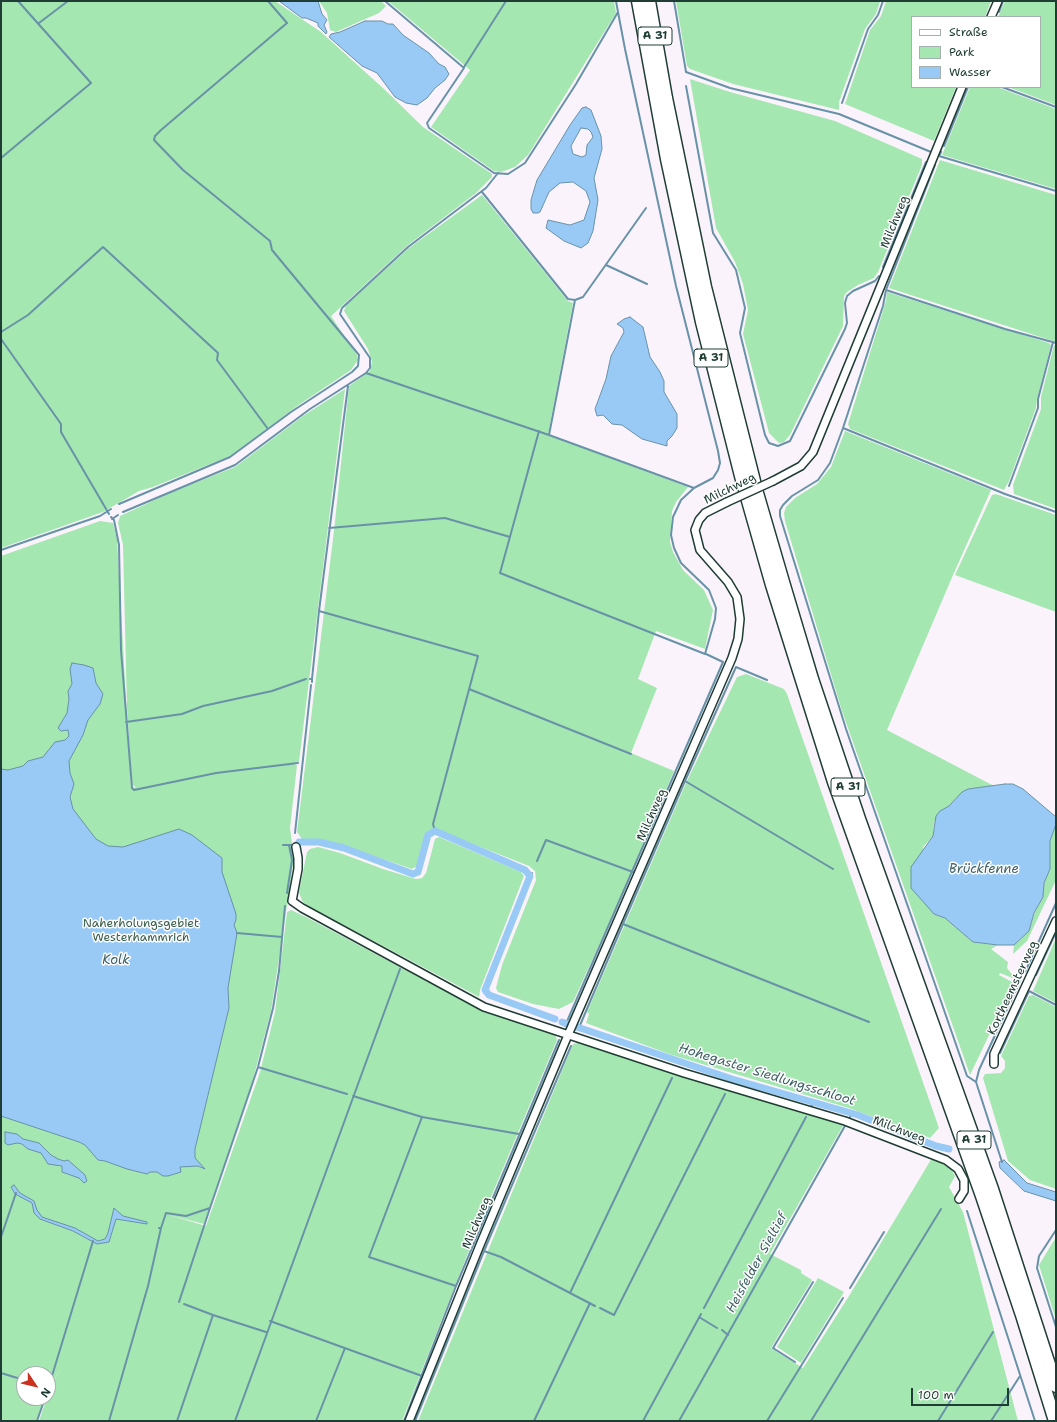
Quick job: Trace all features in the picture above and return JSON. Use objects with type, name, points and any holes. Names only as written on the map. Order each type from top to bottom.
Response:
[{"type":"highway","name":"A 31","points":[[638,1],[667,160],[702,322],[741,476],[774,592],[834,782],[982,1196],[1022,1315],[1055,1421]]},
{"type":"highway","name":"A 31","points":[[650,1],[666,98],[705,287],[755,486],[785,590],[812,680],[858,819],[992,1189],[1056,1386]]},
{"type":"street","points":[[991,16],[998,1]]},
{"type":"street","name":"Milchweg","points":[[409,1421],[480,1245],[568,1035],[732,658],[738,639],[740,619],[737,598],[728,582],[700,550],[695,530],[699,520],[705,513],[801,466],[813,452],[962,88]]},
{"type":"street","points":[[296,847],[298,869],[292,901],[302,908],[484,1007],[568,1035]]},
{"type":"street","name":"Kortheemsterweg","points":[[994,1064],[994,1054],[1056,921]]},
{"type":"street","name":"Milchweg","points":[[568,1035],[684,1073],[848,1122],[946,1160],[958,1168],[964,1180],[964,1191],[959,1200]]},
{"type":"green space","points":[[1,1],[275,1],[321,32],[384,89],[423,127],[492,174],[492,177],[476,193],[408,245],[331,316],[357,355],[358,360],[351,370],[300,404],[230,456],[153,487],[139,491],[103,512],[1,548]]},
{"type":"green space","points":[[319,1],[381,1],[386,6],[379,13],[336,32],[330,30],[327,13]]},
{"type":"green space","points":[[388,1],[614,1],[616,13],[528,155],[515,167],[501,172],[494,171],[431,127],[470,70]]},
{"type":"green space","points":[[676,1],[880,1],[876,14],[865,29],[839,102],[839,110],[733,84],[690,69],[687,66]]},
{"type":"green space","points":[[886,1],[991,1],[985,16],[911,16],[911,88],[956,88],[934,141],[845,104],[870,30],[881,16]]},
{"type":"green space","points":[[1005,1],[1056,1],[1056,105],[1011,88],[1041,88],[1041,16],[998,16]]},
{"type":"green space","points":[[690,79],[730,92],[835,121],[922,159],[922,165],[878,272],[874,278],[858,285],[847,292],[844,296],[843,326],[790,435],[784,442],[779,443],[769,433],[743,334],[748,310],[743,284],[735,262],[716,228]]},
{"type":"green space","points":[[970,88],[1000,88],[1056,109],[1056,189],[942,155]]},
{"type":"green space","points":[[940,160],[1056,195],[1056,342],[889,288]]},
{"type":"green space","points":[[482,195],[568,301],[573,303],[548,435],[688,487],[676,502],[672,511],[670,542],[673,552],[683,570],[704,590],[713,610],[705,649],[656,631],[638,679],[657,688],[631,753],[674,771],[625,888],[573,1002],[559,1009],[533,1004],[498,992],[496,988],[502,965],[536,880],[535,871],[529,866],[435,829],[426,834],[417,866],[412,869],[324,840],[302,839],[297,832],[334,531],[349,386],[370,371],[372,362],[368,349],[344,311],[346,305],[409,248]]},
{"type":"green space","points":[[887,292],[1049,343],[1051,345],[1036,408],[1009,481],[1004,490],[850,429],[848,424],[886,301]]},
{"type":"green space","points":[[1054,345],[1056,346],[1056,509],[1014,494],[1013,485],[1041,409],[1041,397]]},
{"type":"green space","name":"Naherholungsgebiet Westerhammrich","points":[[345,389],[299,762],[296,762],[295,765],[297,765],[290,828],[294,859],[271,1011],[252,1083],[204,1224],[169,1215],[206,1226],[260,1072],[275,1012],[287,912],[291,910],[484,1012],[555,1035],[557,1040],[475,1235],[402,1421],[39,1421],[44,1406],[56,1406],[56,1377],[60,1369],[56,1376],[56,1366],[16,1366],[16,1406],[43,1406],[37,1421],[1,1421],[1,556],[100,521],[113,523],[117,539],[131,788],[136,787],[132,785],[127,708],[123,545],[118,523],[120,516],[170,493],[235,467],[303,416]]},
{"type":"green space","points":[[845,431],[991,490],[887,730],[994,786],[968,789],[962,792],[949,806],[940,811],[934,823],[933,836],[923,847],[934,914],[945,918],[973,942],[998,945],[991,949],[1008,962],[1007,968],[1017,977],[1015,979],[1000,973],[999,975],[1014,983],[970,1075],[842,711],[785,521],[784,513],[786,507],[795,498],[817,484],[831,467]]},
{"type":"green space","points":[[996,494],[1056,515],[1056,612],[955,575],[992,495]]},
{"type":"green space","points":[[746,674],[784,689],[787,694],[939,1128],[930,1138],[849,1108],[669,1054],[586,1023],[589,1014],[587,1012],[686,783],[737,677]]},
{"type":"green space","points":[[1056,824],[1056,880],[1027,941],[1013,954],[1014,945],[1029,931],[1035,912],[1043,897],[1044,883],[1050,869],[1050,841]]},
{"type":"green space","points":[[439,837],[521,872],[524,876],[480,990],[479,997],[312,908],[303,902],[299,892],[307,852],[310,849],[318,847],[340,853],[383,869],[416,879],[422,878],[426,873],[435,839]]},
{"type":"green space","points":[[1056,938],[1056,1003],[1033,991]]},
{"type":"green space","points":[[1033,995],[1056,1007],[1056,1189],[1030,1180],[1008,1161],[983,1078],[985,1074],[1001,1073],[1005,1068],[1005,1061],[1001,1056],[1029,996]]},
{"type":"green space","points":[[585,1043],[732,1092],[844,1124],[770,1254],[801,1270],[801,1273],[812,1280],[771,1348],[803,1368],[849,1296],[932,1158],[951,1169],[955,1176],[949,1187],[963,1212],[1018,1421],[418,1421],[573,1044]]},
{"type":"green space","points":[[1056,1237],[1056,1320],[1039,1265]]},
{"type":"green space","points":[[818,1278],[844,1292],[801,1363],[777,1347]]},
{"type":"water","points":[[279,1],[318,1],[322,14],[327,20],[324,25],[327,32],[326,34],[318,26],[318,23],[302,18]]},
{"type":"water","points":[[365,21],[382,21],[388,24],[393,24],[403,35],[429,53],[439,64],[445,67],[449,74],[445,80],[435,88],[427,98],[417,105],[406,103],[395,97],[377,73],[362,66],[329,37],[331,34],[340,32]]},
{"type":"water","points":[[586,107],[591,110],[601,136],[602,149],[594,178],[598,200],[593,231],[588,243],[581,248],[564,241],[546,228],[548,220],[570,225],[584,220],[590,202],[586,191],[573,182],[560,183],[549,192],[540,212],[538,213],[533,213],[531,209],[531,200],[537,180],[582,108]],"holes":[[[581,128],[588,129],[593,137],[587,145],[586,155],[582,157],[573,154],[571,146]]]},
{"type":"water","points":[[630,317],[643,327],[650,357],[660,372],[664,381],[664,392],[677,414],[677,428],[667,441],[667,446],[642,439],[622,425],[612,424],[603,415],[597,416],[595,409],[606,379],[611,356],[624,332],[623,328],[617,324]]},
{"type":"water","name":"Kolk","points":[[72,663],[93,668],[96,683],[103,694],[100,704],[88,720],[83,735],[69,761],[70,773],[74,784],[70,797],[73,809],[96,839],[108,846],[123,847],[179,829],[192,835],[222,858],[222,872],[236,914],[234,925],[237,933],[228,988],[229,1008],[195,1149],[195,1158],[205,1169],[198,1166],[180,1167],[181,1172],[163,1176],[157,1172],[150,1172],[147,1174],[127,1169],[98,1160],[85,1145],[79,1142],[1,1116],[1,769],[8,770],[23,766],[28,761],[43,757],[55,742],[65,740],[69,736],[68,730],[61,731],[58,728],[67,713],[69,699],[68,691],[72,684],[70,669]]},
{"type":"water","name":"Brückfenne","points":[[1013,784],[1023,789],[1056,817],[1056,824],[1050,841],[1050,869],[1044,883],[1043,897],[1034,913],[1029,931],[1014,945],[973,942],[945,918],[934,914],[911,888],[911,867],[933,836],[936,816],[940,811],[949,806],[962,792],[968,789]]},
{"type":"water","points":[[5,1132],[17,1134],[23,1139],[39,1143],[51,1155],[64,1161],[68,1160],[85,1175],[87,1181],[84,1183],[79,1178],[62,1172],[62,1166],[48,1164],[41,1153],[28,1149],[22,1144],[17,1143],[8,1145],[5,1143]]},
{"type":"water","points":[[1004,1160],[1027,1183],[1056,1192],[1056,1201],[1024,1191],[1000,1168],[999,1162]]},
{"type":"water","points":[[14,1185],[20,1193],[34,1201],[37,1210],[42,1217],[75,1228],[98,1241],[105,1239],[108,1233],[114,1208],[123,1216],[147,1222],[147,1224],[116,1219],[109,1242],[97,1244],[73,1231],[40,1219],[34,1213],[32,1203],[15,1194],[11,1187]]},
{"type":"waterway","points":[[1,158],[91,83],[18,1]]},
{"type":"waterway","points":[[39,23],[68,1]]},
{"type":"waterway","points":[[119,504],[230,457],[291,412],[352,372],[358,366],[359,355],[272,250],[270,241],[183,170],[154,140],[155,136],[161,130],[287,23],[268,1]]},
{"type":"waterway","points":[[385,1],[464,68],[427,123],[429,128],[494,173],[508,174],[525,163],[576,84],[618,12],[616,1]]},
{"type":"waterway","points":[[464,67],[506,1]]},
{"type":"waterway","points":[[674,1],[686,72],[730,88],[839,114],[931,152]]},
{"type":"waterway","points":[[842,103],[868,29],[878,15],[883,1]]},
{"type":"waterway","points":[[999,12],[1003,1]]},
{"type":"waterway","points":[[366,373],[549,435],[694,488],[713,478],[720,463],[718,451],[676,286],[618,12]]},
{"type":"waterway","points":[[686,86],[713,233],[736,270],[745,308],[740,333],[765,435],[769,443],[778,446],[790,441],[845,329],[847,323],[845,303],[847,296],[853,291],[875,281],[879,276]]},
{"type":"waterway","points":[[944,146],[968,88]]},
{"type":"waterway","points":[[1005,88],[1056,107]]},
{"type":"waterway","points":[[941,152],[939,156],[1056,191]]},
{"type":"waterway","points":[[883,267],[926,162]]},
{"type":"waterway","points":[[935,165],[886,290],[1005,329],[1056,343]]},
{"type":"waterway","points":[[123,512],[235,465],[310,409],[366,373],[370,368],[370,358],[340,314],[342,308],[408,247],[486,188],[498,173]]},
{"type":"waterway","points":[[482,192],[568,299],[575,300],[583,297],[646,208]]},
{"type":"waterway","points":[[1,332],[28,315],[103,247],[218,353],[217,360],[268,429]]},
{"type":"waterway","points":[[606,265],[647,284]]},
{"type":"waterway","points":[[886,290],[883,306],[843,428],[1005,494],[1056,512]]},
{"type":"waterway","points":[[549,435],[575,300]]},
{"type":"waterway","name":"Hohegaster Siedlungsschloot","points":[[1,339],[61,424],[61,432],[109,514]]},
{"type":"waterway","points":[[1009,486],[1038,408],[1038,399],[1053,342]]},
{"type":"waterway","points":[[319,611],[348,386]]},
{"type":"waterway","points":[[843,428],[830,463],[818,480],[792,496],[783,505],[780,510],[780,516],[846,729],[967,1076],[976,1082]]},
{"type":"waterway","points":[[539,431],[500,573],[705,654],[715,619],[716,608],[709,590],[681,563],[674,548],[671,535],[673,517],[681,500],[694,488]]},
{"type":"waterway","points":[[1,550],[100,516],[111,509]]},
{"type":"waterway","name":"Hohegaster Siedlungsschloot","points":[[112,519],[118,515]]},
{"type":"waterway","points":[[111,517],[114,520],[119,545],[121,650],[132,788],[134,790],[216,773],[298,763]]},
{"type":"waterway","points":[[329,528],[445,518],[510,537]]},
{"type":"waterway","points":[[312,679],[319,611],[478,656],[433,824],[435,831]]},
{"type":"waterway","points":[[565,1026],[723,662],[706,654]]},
{"type":"waterway","points":[[767,680],[736,667],[685,781],[833,869]]},
{"type":"waterway","name":"Hohegaster Siedlungsschloot","points":[[126,722],[182,714],[203,706],[272,691],[306,679]]},
{"type":"waterway","name":"Hohegaster Siedlungsschloot","points":[[310,679],[312,679],[312,682]]},
{"type":"waterway","name":"Hohegaster Siedlungsschloot","points":[[295,833],[311,685]]},
{"type":"waterway","points":[[469,689],[631,754]]},
{"type":"waterway","points":[[685,781],[623,924],[869,1022]]},
{"type":"waterway","name":"Hohegaster Siedlungsschloot","points":[[299,842],[319,842],[344,848],[413,874],[418,872],[428,835],[435,831],[525,870],[530,876],[485,990],[489,995],[555,1019]]},
{"type":"waterway","points":[[537,861],[546,840],[633,872]]},
{"type":"waterway","points":[[283,845],[291,845]]},
{"type":"waterway","points":[[287,893],[292,860],[289,845]]},
{"type":"waterway","name":"Heisfelder Sieltief","points":[[1025,972],[1056,903]]},
{"type":"waterway","points":[[159,1228],[161,1228],[166,1213],[186,1216],[210,1208],[258,1067],[273,1008],[279,971],[285,906]]},
{"type":"waterway","points":[[578,1030],[623,924]]},
{"type":"waterway","points":[[1036,975],[1056,932]]},
{"type":"waterway","points":[[237,933],[282,937]]},
{"type":"waterway","points":[[235,1421],[400,969]]},
{"type":"waterway","name":"Heisfelder Sieltief","points":[[1002,1162],[976,1082],[979,1070],[1020,981]]},
{"type":"waterway","points":[[1000,1053],[1029,991],[1056,1005]]},
{"type":"waterway","name":"Hohegaster Siedlungsschloot","points":[[562,1022],[567,1024]]},
{"type":"waterway","name":"Hohegaster Siedlungsschloot","points":[[577,1027],[732,1079],[858,1115],[936,1146],[949,1149]]},
{"type":"waterway","points":[[404,1421],[456,1286],[559,1040]]},
{"type":"waterway","points":[[571,1046],[484,1251],[501,1257],[595,1306]]},
{"type":"waterway","points":[[258,1067],[347,1094]]},
{"type":"waterway","points":[[570,1293],[672,1078]]},
{"type":"waterway","name":"Hohegaster Siedlungsschloot","points":[[730,1084],[732,1079]]},
{"type":"waterway","points":[[600,1308],[614,1315],[725,1094]]},
{"type":"waterway","points":[[353,1096],[422,1117],[519,1134]]},
{"type":"waterway","name":"Hohegaster Siedlungsschloot","points":[[811,1107],[813,1103]]},
{"type":"waterway","name":"Heisfelder Sieltief","points":[[848,1120],[852,1114]]},
{"type":"waterway","points":[[422,1117],[369,1257],[456,1286]]},
{"type":"waterway","points":[[704,1308],[806,1117]]},
{"type":"waterway","name":"Heisfelder Sieltief","points":[[679,1421],[846,1124]]},
{"type":"waterway","points":[[1,1237],[16,1193]]},
{"type":"waterway","points":[[179,1302],[210,1208]]},
{"type":"waterway","points":[[811,1421],[941,1209]]},
{"type":"waterway","points":[[967,1211],[1035,1421]]},
{"type":"waterway","points":[[109,1421],[148,1286],[161,1228]]},
{"type":"waterway","points":[[1056,1230],[1039,1256],[1037,1268],[1056,1327]]},
{"type":"waterway","points":[[850,1288],[884,1232]]},
{"type":"waterway","points":[[55,1366],[93,1241]]},
{"type":"waterway","points":[[415,1421],[484,1251]]},
{"type":"waterway","points":[[795,1362],[773,1348],[813,1282]]},
{"type":"waterway","points":[[767,1421],[843,1298]]},
{"type":"waterway","points":[[534,1421],[590,1303]]},
{"type":"waterway","points":[[177,1421],[213,1315],[184,1304]]},
{"type":"waterway","points":[[643,1421],[701,1314]]},
{"type":"waterway","points":[[213,1315],[266,1332]]},
{"type":"waterway","points":[[699,1317],[717,1328]]},
{"type":"waterway","points":[[270,1321],[422,1376]]},
{"type":"waterway","name":"Heisfelder Sieltief","points":[[722,1330],[728,1335]]},
{"type":"waterway","points":[[938,1421],[993,1332]]},
{"type":"waterway","points":[[316,1421],[345,1348]]},
{"type":"waterway","points":[[1,1373],[16,1378]]},
{"type":"waterway","points":[[991,1421],[1020,1376]]},
{"type":"waterway","points":[[37,1421],[42,1406]]}]
